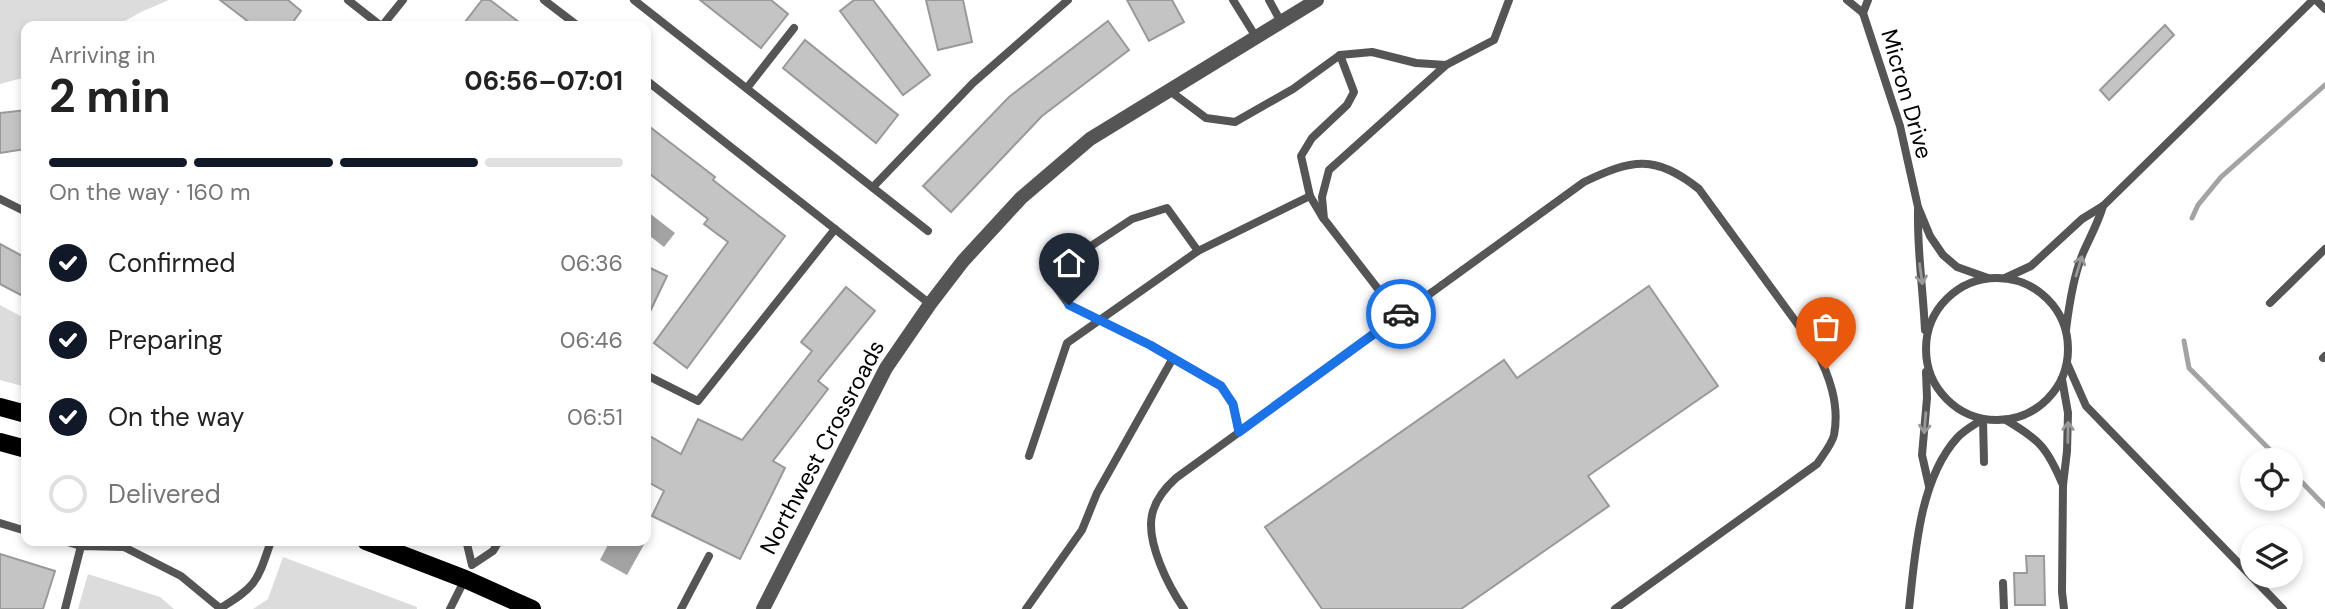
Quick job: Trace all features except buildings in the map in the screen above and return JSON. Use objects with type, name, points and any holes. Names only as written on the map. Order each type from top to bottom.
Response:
[{"type":"main road","points":[[0,407],[21,413]]},
{"type":"main road","points":[[0,442],[21,448]]},
{"type":"main road","points":[[382,546],[468,572],[532,609]]},
{"type":"street","name":"Northwest Crossroads","points":[[763,609],[886,368],[963,261],[1021,198],[1090,139],[1317,0]]},
{"type":"lane","points":[[348,0],[375,21]]},
{"type":"lane","points":[[386,21],[403,0]]},
{"type":"lane","points":[[544,0],[571,21]]},
{"type":"lane","points":[[634,0],[928,231]]},
{"type":"lane","points":[[873,187],[973,83],[1068,0]]},
{"type":"lane","points":[[1233,0],[1256,37]]},
{"type":"lane","points":[[1269,0],[1281,22]]},
{"type":"lane","points":[[1324,219],[1322,197],[1329,170],[1446,65],[1494,40],[1509,0]]},
{"type":"lane","name":"Micron Drive","points":[[1847,0],[1864,13],[1900,126],[1918,207],[1930,236],[1942,255],[1957,267],[1988,278]]},
{"type":"lane","points":[[1864,13],[1868,0]]},
{"type":"lane","points":[[2005,278],[2031,266],[2082,219],[2104,206],[2315,0],[2325,9]]},
{"type":"lane","points":[[747,88],[794,28]]},
{"type":"lane","points":[[1170,90],[1206,118],[1235,122],[1293,89],[1340,55],[1371,52],[1416,63],[1446,65]]},
{"type":"lane","points":[[1340,55],[1354,92],[1347,105],[1312,138],[1301,156],[1310,196],[1324,219],[1399,316]]},
{"type":"lane","points":[[651,84],[930,304]]},
{"type":"lane","points":[[1184,609],[1168,585],[1152,538],[1152,516],[1162,491],[1176,478],[1584,182],[1615,167],[1635,163],[1656,165],[1678,172],[1699,189],[1815,348],[1826,369],[1835,397],[1834,436],[1817,464],[1615,609]]},
{"type":"lane","points":[[1029,456],[1067,342],[1198,251],[1310,196]]},
{"type":"lane","points":[[0,199],[21,210]]},
{"type":"lane","points":[[1926,360],[1931,377],[1945,398],[1966,414],[1983,419],[2006,420],[2020,417],[2045,402],[2062,379],[2067,363],[2066,330],[2069,304],[2080,264],[2104,206]]},
{"type":"lane","name":"Micron Drive","points":[[1918,207],[1917,242],[1923,286],[1925,341]]},
{"type":"lane","points":[[1198,251],[1167,208],[1132,219],[1047,275],[1069,305],[1101,319],[1221,386],[1233,404],[1239,432]]},
{"type":"lane","points":[[651,377],[698,401],[835,229]]},
{"type":"lane","points":[[2270,303],[2325,249]]},
{"type":"lane","points":[[1929,486],[1922,455],[1927,398],[1925,341],[1939,306],[1953,292],[1969,282],[2005,278],[2025,284],[2043,295],[2060,317],[2066,330]]},
{"type":"lane","points":[[1026,609],[1082,530],[1097,493],[1174,358]]},
{"type":"lane","points":[[2067,363],[2086,406],[2283,609]]},
{"type":"lane","points":[[2062,379],[2068,413],[2063,485],[2064,609]]},
{"type":"lane","points":[[1983,419],[1984,462]]},
{"type":"lane","points":[[1909,609],[1914,560],[1929,486],[1942,459],[1957,438],[1983,419]]},
{"type":"lane","points":[[2006,420],[2044,447],[2063,485]]},
{"type":"lane","points":[[0,523],[21,529]]},
{"type":"lane","points":[[65,609],[81,546]]},
{"type":"lane","points":[[114,546],[124,547],[181,576],[220,609],[245,593],[258,578],[269,546]]},
{"type":"lane","points":[[467,546],[468,572]]},
{"type":"lane","points":[[450,609],[468,572],[496,546]]},
{"type":"lane","points":[[681,609],[709,556]]},
{"type":"lane","points":[[2003,583],[2004,609]]},
{"type":"shaded area","points":[[0,0],[169,0],[125,21],[21,21],[21,78],[0,84]]},
{"type":"shaded area","points":[[651,214],[675,233],[664,247],[651,237]]},
{"type":"shaded area","points":[[0,305],[21,316],[21,386],[0,380]]},
{"type":"shaded area","points":[[607,546],[643,546],[627,575],[600,560]]},
{"type":"shaded area","points":[[283,557],[417,609],[253,609],[268,599]]},
{"type":"shaded area","points":[[88,574],[160,597],[174,609],[78,609]]},
{"type":"waterway","points":[[2192,218],[2198,205],[2221,177],[2325,85]]},
{"type":"waterway","points":[[2184,341],[2189,368],[2268,448]]},
{"type":"waterway","points":[[2303,483],[2325,506]]},
{"type":"way so far","points":[[1401,314],[1584,182],[1615,167],[1635,163],[1656,165],[1678,172],[1699,189],[1815,348],[1826,369]]},
{"type":"route","points":[[1069,305],[1150,345],[1221,386],[1233,404],[1239,432],[1401,314]]}]
